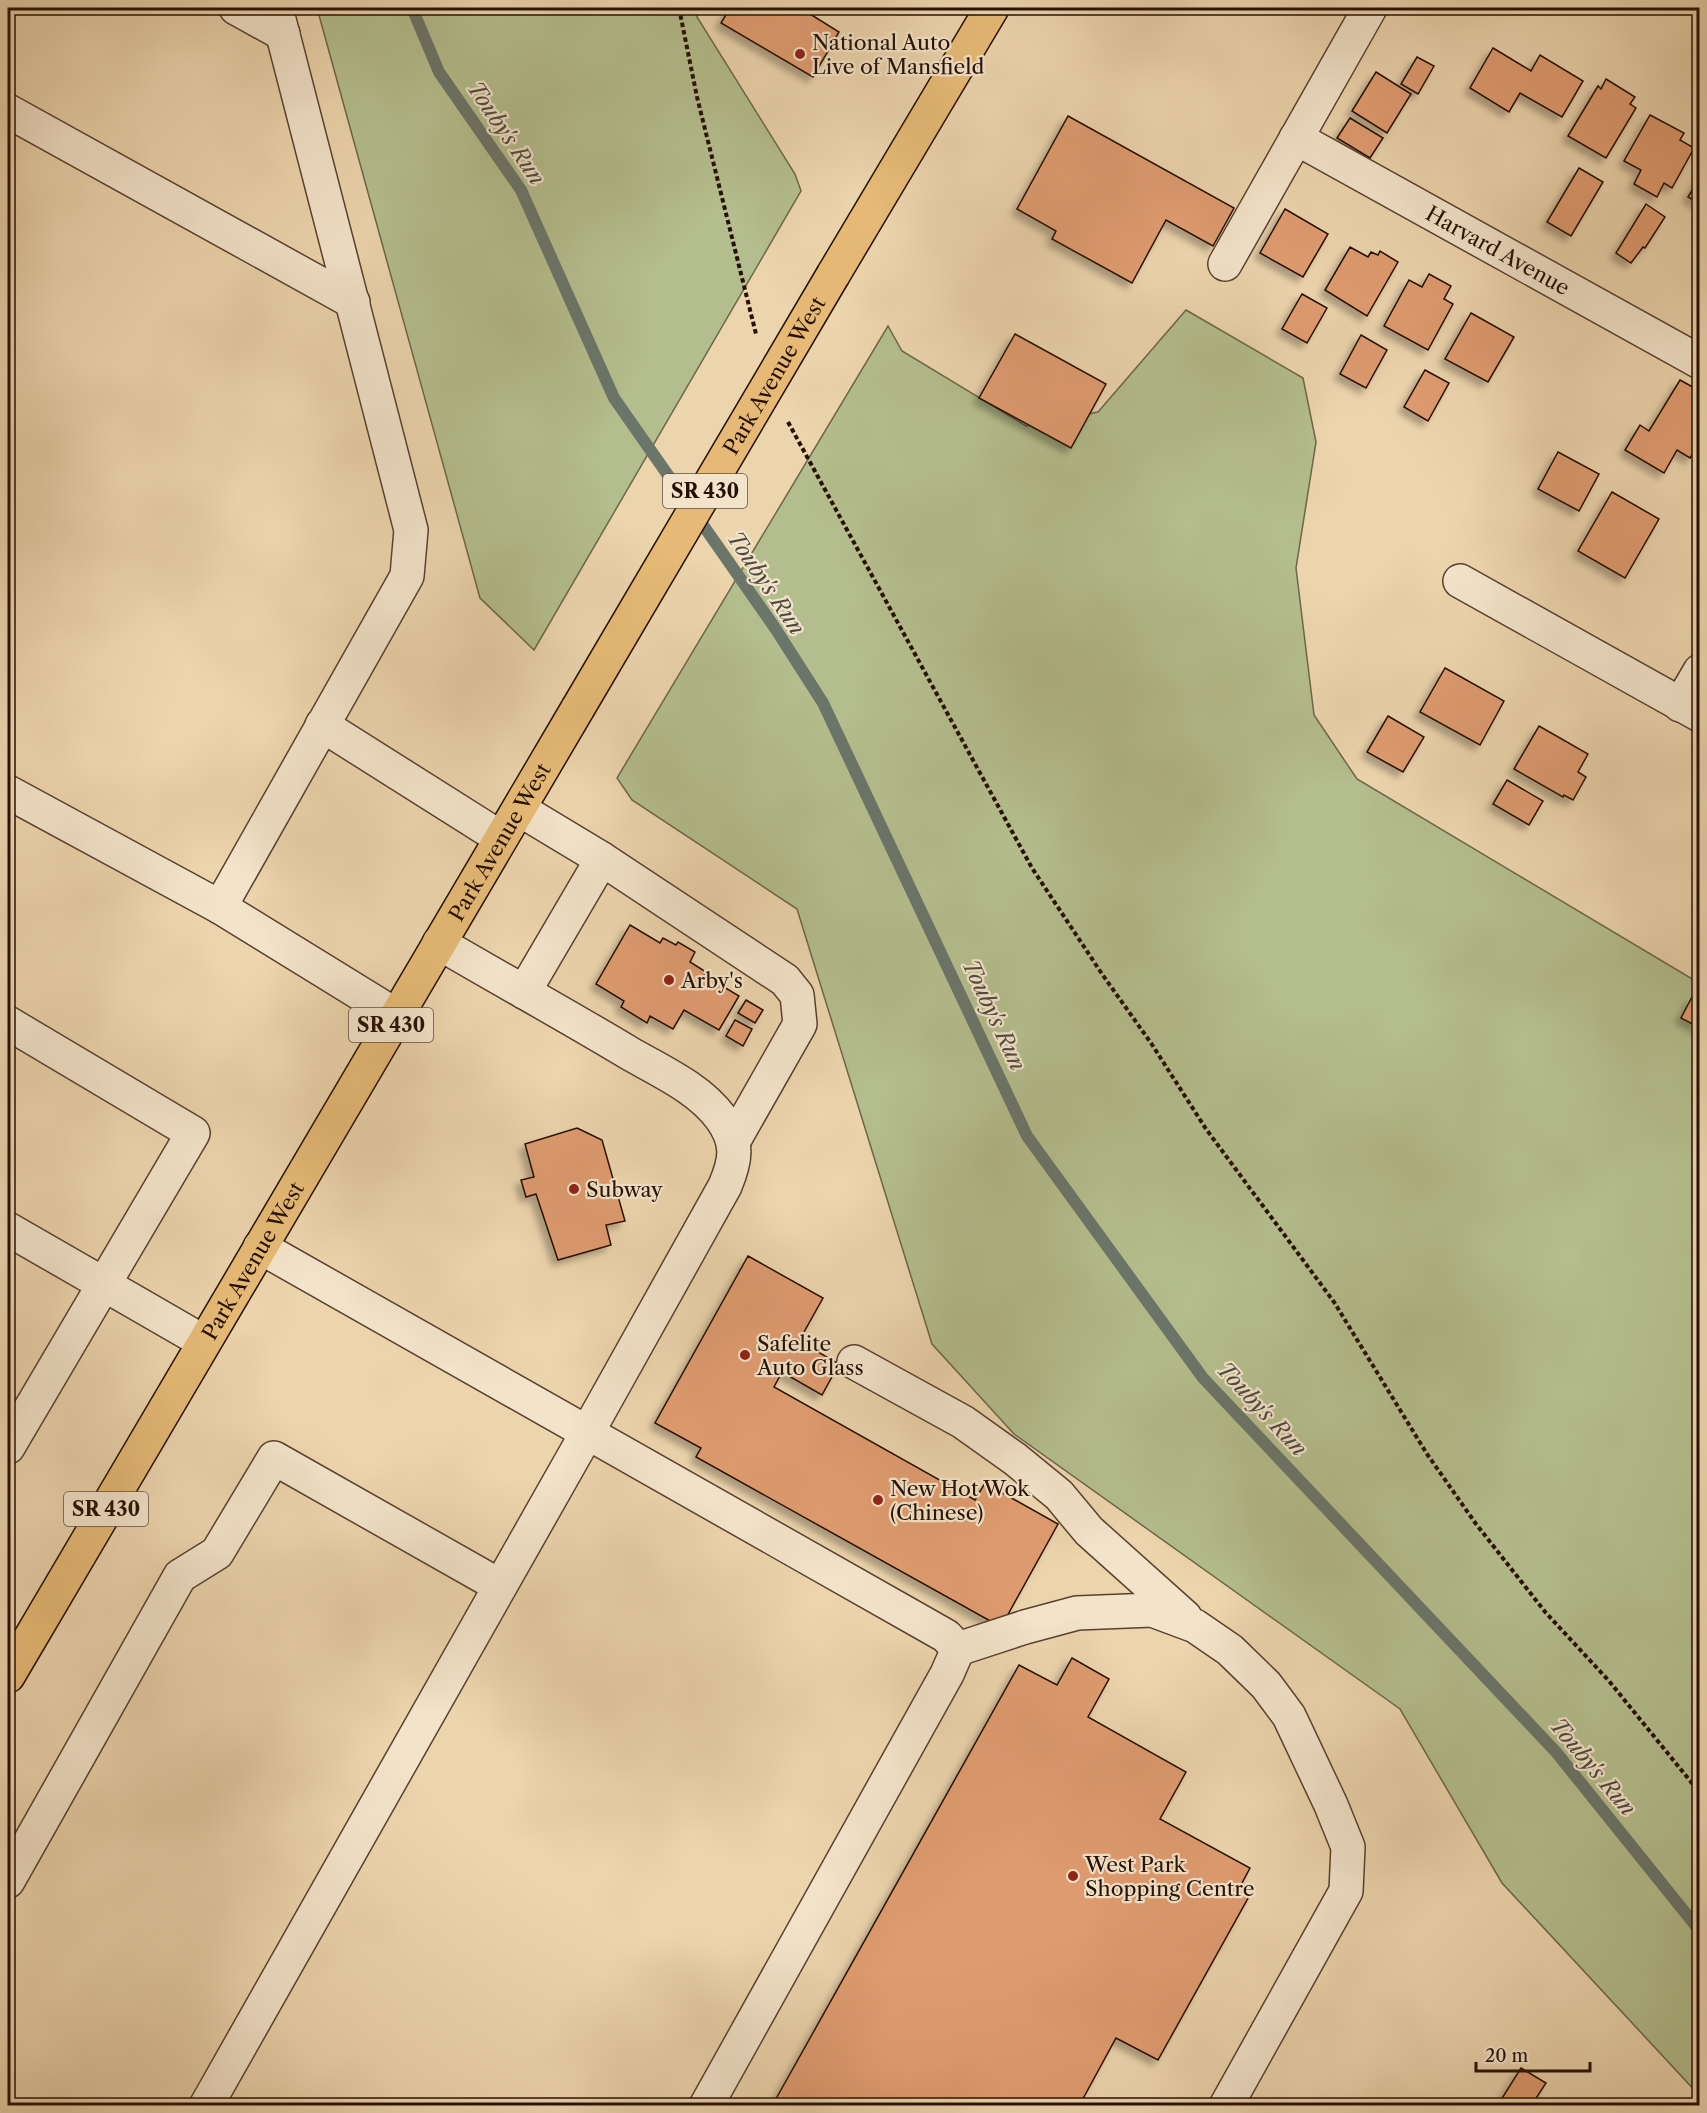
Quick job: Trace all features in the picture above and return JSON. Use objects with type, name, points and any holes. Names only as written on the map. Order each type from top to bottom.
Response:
[{"type":"main road","name":"Park Avenue West","points":[[8,1676],[992,8]]},
{"type":"street","points":[[220,907],[407,576],[411,530],[280,21],[236,8]]},
{"type":"street","points":[[1225,264],[1370,8]]},
{"type":"street","points":[[8,111],[353,302]]},
{"type":"street","name":"Harvard Avenue","points":[[1296,138],[1700,362]]},
{"type":"street","points":[[1460,581],[1690,710],[1700,671]]},
{"type":"street","points":[[322,724],[501,838]]},
{"type":"street","points":[[8,792],[220,907],[397,1016]]},
{"type":"street","points":[[519,809],[602,859],[785,980],[797,995],[800,1024],[733,1142]]},
{"type":"street","points":[[524,992],[602,859]]},
{"type":"street","points":[[206,2106],[587,1433],[725,1186],[735,1164],[733,1142],[722,1119],[705,1100],[674,1079],[439,944]]},
{"type":"street","points":[[8,1023],[193,1133],[8,1447]]},
{"type":"street","points":[[8,1229],[204,1342]]},
{"type":"street","points":[[260,1247],[946,1636],[958,1648]]},
{"type":"street","points":[[854,1362],[963,1422],[1015,1459],[1059,1495],[1089,1531],[1195,1626],[1230,1650],[1266,1685],[1289,1716],[1348,1847],[1346,1891],[1226,2106]]},
{"type":"street","points":[[8,1881],[180,1576],[218,1553],[274,1458],[500,1586]]},
{"type":"street","points":[[706,2106],[943,1682],[958,1648],[1025,1626],[1077,1613],[1152,1610],[1195,1626]]},
{"type":"path","points":[[679,8],[697,97],[758,342]]},
{"type":"path","points":[[787,420],[1032,868],[1102,974],[1151,1043],[1206,1129],[1334,1302],[1427,1454],[1476,1524],[1546,1613],[1609,1681],[1700,1792]]},
{"type":"green space","points":[[317,8],[696,8],[697,17],[795,174],[801,191],[534,650],[480,598]]},
{"type":"green space","points":[[1186,310],[1303,378],[1316,442],[1296,568],[1314,715],[1357,779],[1699,983],[1699,2095],[1502,1883],[1400,1709],[1014,1434],[932,1344],[797,909],[632,800],[617,778],[888,326],[902,351],[1026,426],[1098,412]]},
{"type":"building","name":"National Auto Live of Mansfield","points":[[730,8],[803,8],[839,32],[813,77],[721,23]]},
{"type":"building","points":[[1493,48],[1531,71],[1540,55],[1583,81],[1562,117],[1520,93],[1509,112],[1470,88]]},
{"type":"building","points":[[1417,57],[1434,66],[1418,94],[1401,84]]},
{"type":"building","points":[[1376,72],[1411,94],[1387,133],[1352,111]]},
{"type":"building","points":[[1606,79],[1635,97],[1630,104],[1636,108],[1606,158],[1568,136],[1598,86],[1601,89]]},
{"type":"building","points":[[1650,115],[1684,133],[1680,140],[1694,148],[1672,188],[1664,183],[1657,197],[1634,184],[1641,170],[1624,161]]},
{"type":"building","points":[[1068,116],[1234,208],[1213,246],[1166,220],[1132,283],[1052,239],[1056,231],[1017,209]]},
{"type":"building","points":[[1350,118],[1383,138],[1370,158],[1337,138]]},
{"type":"building","points":[[1579,168],[1603,182],[1571,236],[1547,222]]},
{"type":"building","points":[[1700,177],[1700,204],[1688,197]]},
{"type":"building","points":[[1646,204],[1665,217],[1645,248],[1643,247],[1631,263],[1616,253]]},
{"type":"building","points":[[1285,209],[1328,234],[1303,277],[1260,253]]},
{"type":"building","points":[[1350,247],[1368,257],[1371,252],[1378,255],[1380,251],[1398,262],[1367,316],[1325,290]]},
{"type":"building","points":[[1429,274],[1451,286],[1444,299],[1453,304],[1428,350],[1384,326],[1409,280],[1422,287]]},
{"type":"building","points":[[1302,294],[1327,308],[1307,343],[1282,329]]},
{"type":"building","points":[[1471,313],[1514,337],[1488,382],[1445,359]]},
{"type":"building","points":[[1015,334],[1106,384],[1071,448],[979,398]]},
{"type":"building","points":[[1361,335],[1387,350],[1366,388],[1340,374]]},
{"type":"building","points":[[1425,370],[1449,383],[1428,421],[1404,407]]},
{"type":"building","points":[[1680,380],[1700,391],[1700,443],[1690,458],[1677,450],[1664,473],[1625,450],[1640,425],[1649,431]]},
{"type":"building","points":[[1558,452],[1599,474],[1579,511],[1538,489]]},
{"type":"building","points":[[1612,492],[1659,519],[1625,578],[1578,551]]},
{"type":"building","points":[[1445,668],[1504,701],[1480,745],[1420,712]]},
{"type":"building","points":[[1388,716],[1424,737],[1403,772],[1367,752]]},
{"type":"building","points":[[1539,726],[1588,754],[1578,772],[1586,777],[1573,800],[1564,795],[1563,797],[1514,769]]},
{"type":"building","points":[[1507,780],[1543,801],[1529,825],[1493,804]]},
{"type":"building","points":[[630,925],[660,943],[663,938],[676,945],[678,942],[695,952],[690,962],[706,972],[704,975],[739,996],[719,1030],[684,1010],[673,1029],[650,1016],[647,1023],[621,1007],[624,1001],[596,984]]},
{"type":"building","points":[[1692,997],[1700,1001],[1700,1028],[1681,1018]]},
{"type":"building","points":[[746,1000],[763,1010],[755,1023],[738,1013]]},
{"type":"building","points":[[735,1020],[752,1029],[743,1046],[726,1036]]},
{"type":"building","points":[[577,1128],[602,1140],[625,1221],[606,1225],[611,1245],[558,1260],[536,1194],[526,1197],[521,1180],[534,1177],[525,1144]]},
{"type":"building","points":[[748,1256],[823,1298],[799,1341],[839,1364],[822,1395],[782,1372],[774,1387],[975,1500],[985,1483],[1058,1524],[1001,1627],[696,1457],[701,1448],[655,1423]]},
{"type":"building","name":"West Park Shopping Centre","points":[[1072,1658],[1109,1679],[1088,1717],[1186,1772],[1160,1819],[1250,1868],[1241,1885],[1252,1891],[1158,2060],[1116,2038],[1079,2106],[772,2106],[1019,1665],[1057,1685]]},
{"type":"building","points":[[1521,2068],[1546,2083],[1531,2106],[1503,2106],[1499,2103]]},
{"type":"waterway","name":"Touby's Run","points":[[412,8],[439,72],[521,190],[614,398],[775,628],[823,703],[1027,1136],[1203,1378],[1556,1752],[1700,1931]]},
{"type":"place","name":"National Auto Live of Mansfield","points":[[800,54]]},
{"type":"place","name":"Arby's","points":[[669,980]]},
{"type":"place","name":"Subway","points":[[574,1189]]},
{"type":"place","name":"Safelite Auto Glass","points":[[745,1355]]},
{"type":"place","name":"New Hot Wok (Chinese)","points":[[878,1500]]},
{"type":"place","name":"West Park Shopping Centre","points":[[1073,1876]]}]
